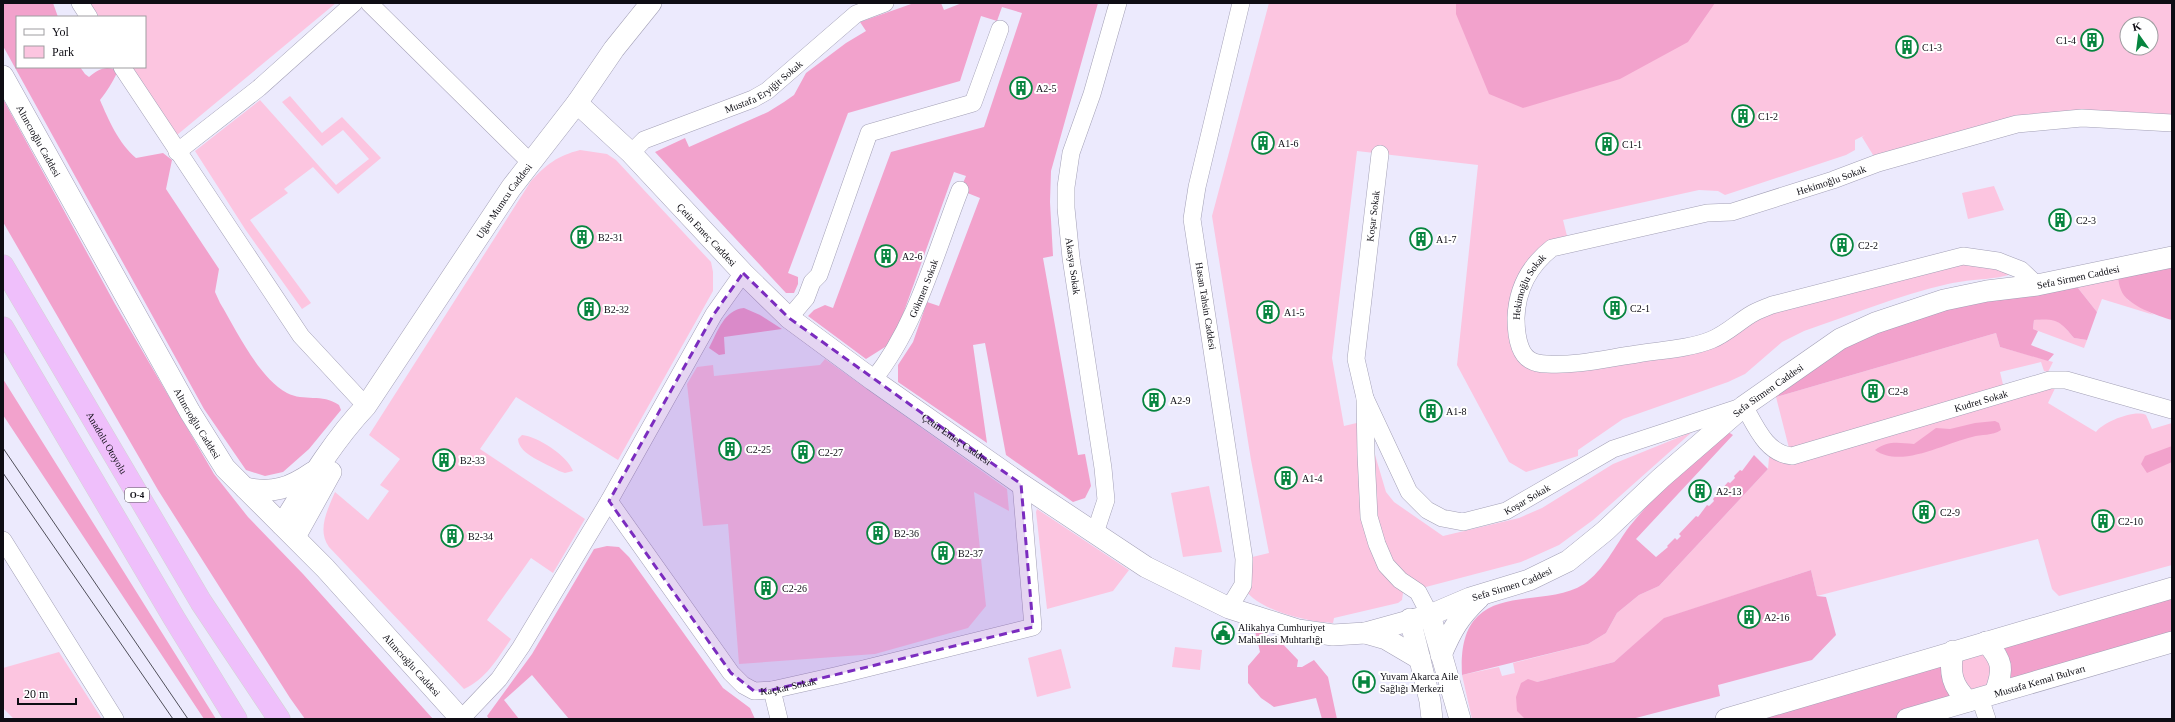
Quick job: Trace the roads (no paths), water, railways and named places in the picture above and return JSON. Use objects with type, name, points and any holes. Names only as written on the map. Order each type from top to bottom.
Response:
[{"type":"highway","name":"Anadolu Otoyolu","points":[[3,266],[201,602],[279,719]]},
{"type":"highway","points":[[3,328],[174,618],[236,719]]},
{"type":"street","points":[[80,3],[88,16]]},
{"type":"street","points":[[177,152],[259,88],[354,3]]},
{"type":"street","points":[[369,3],[530,163]]},
{"type":"street","name":"Uğur Mumcu Caddesi","points":[[366,406],[511,188],[577,103],[614,48],[651,3]]},
{"type":"street","name":"Mustafa Eryiğit Sokak","points":[[631,153],[644,140],[753,99],[767,91],[856,14],[885,3]]},
{"type":"street","name":"Akasya Sokak","points":[[1095,533],[1106,500],[1103,468],[1071,258],[1066,208],[1066,187],[1071,153],[1092,94],[1118,3]]},
{"type":"street","name":"Hasan Tahsin Caddesi","points":[[1229,608],[1243,585],[1244,559],[1192,218],[1197,187],[1241,3]]},
{"type":"street","points":[[789,318],[806,298],[812,282],[819,275],[869,133],[973,103],[1000,29]]},
{"type":"street","points":[[123,68],[177,152],[301,336],[366,406]]},
{"type":"street","name":"Altıncıoğlu Caddesi","points":[[3,76],[190,412],[225,468],[326,568],[461,719]]},
{"type":"street","name":"Çetin Emeç Caddesi","points":[[577,103],[631,153],[743,273],[789,318],[873,380],[1021,484],[1146,568],[1229,608],[1298,630],[1333,636],[1365,634],[1420,617]]},
{"type":"street","name":"Hekimoğlu Sokak","points":[[2037,285],[2021,270],[1998,261],[1963,256],[1772,305],[1750,315],[1734,327],[1712,339],[1686,347],[1581,362],[1548,365],[1537,363],[1528,359],[1521,350],[1516,325],[1518,302],[1525,279],[1540,258],[1552,248],[1707,212],[1732,212],[1828,182],[1878,163],[2017,124],[2082,118],[2172,123]]},
{"type":"street","name":"Koşar Sokak","points":[[1380,154],[1356,359],[1365,398],[1366,454],[1370,517],[1377,544],[1386,565],[1400,580],[1418,592],[1420,617]]},
{"type":"street","name":"Gökmen Sokak","points":[[873,380],[887,364],[908,326],[960,190]]},
{"type":"street","name":"Sefa Sirmen Caddesi","points":[[1420,617],[1530,580],[1568,561],[1605,531],[1661,478],[1744,406],[1840,339],[1875,323],[1944,300],[1987,291],[2037,285],[2172,257]]},
{"type":"street","points":[[461,719],[487,692],[509,665],[553,596],[714,314],[743,273]]},
{"type":"street","name":"Kudret Sokak","points":[[1744,406],[1763,438],[1777,452],[1792,456],[2050,380],[2066,380],[2172,410]]},
{"type":"street","name":"Koşar Sokak","points":[[1365,398],[1409,492],[1427,510],[1442,518],[1463,522],[1506,510],[1613,449],[1744,406]]},
{"type":"street","points":[[289,531],[316,470],[351,422],[366,406]]},
{"type":"street","points":[[289,531],[322,486],[359,428],[366,406]]},
{"type":"street","points":[[245,488],[262,492],[279,489],[296,484],[316,470]]},
{"type":"street","name":"Kaçkar Sokak","points":[[609,500],[731,673],[743,685],[754,691],[772,690],[839,675],[1033,627],[1021,484]]},
{"type":"street","points":[[3,540],[115,719]]},
{"type":"street","points":[[1726,719],[1956,650],[2172,588]]},
{"type":"street","points":[[1441,655],[1450,634],[1461,615],[1482,595]]},
{"type":"street","points":[[1420,617],[1441,655],[1460,719]]},
{"type":"street","points":[[1420,617],[1420,659],[1432,719]]},
{"type":"street","points":[[1365,634],[1386,639],[1420,659]]},
{"type":"street","points":[[1981,697],[2002,672],[2000,663],[1989,641]]},
{"type":"street","name":"Mustafa Kemal Bulvarı","points":[[1908,719],[2172,642]]},
{"type":"street","points":[[1956,650],[1950,672],[1953,683],[1981,697],[1987,719]]},
{"type":"street","points":[[772,690],[779,719]]},
{"type":"tram line","points":[[3,448],[188,719]]},
{"type":"tram line","points":[[3,473],[173,719]]},
{"type":"place","name":"C1-4","points":[[2092,40]]},
{"type":"place","name":"C1-3","points":[[1907,47]]},
{"type":"place","name":"A2-5","points":[[1021,88]]},
{"type":"place","name":"C1-2","points":[[1743,116]]},
{"type":"place","name":"A1-6","points":[[1263,143]]},
{"type":"place","name":"C1-1","points":[[1607,144]]},
{"type":"place","name":"C2-3","points":[[2060,220]]},
{"type":"place","name":"B2-31","points":[[582,237]]},
{"type":"place","name":"A1-7","points":[[1421,239]]},
{"type":"place","name":"C2-2","points":[[1842,245]]},
{"type":"place","name":"A2-6","points":[[886,256]]},
{"type":"place","name":"C2-1","points":[[1615,308]]},
{"type":"place","name":"B2-32","points":[[589,309]]},
{"type":"place","name":"A1-5","points":[[1268,312]]},
{"type":"place","name":"C2-8","points":[[1873,391]]},
{"type":"place","name":"A2-9","points":[[1154,400]]},
{"type":"place","name":"A1-8","points":[[1431,411]]},
{"type":"place","name":"C2-25","points":[[730,449]]},
{"type":"place","name":"C2-27","points":[[803,452]]},
{"type":"place","name":"B2-33","points":[[444,460]]},
{"type":"place","name":"A1-4","points":[[1286,478]]},
{"type":"place","name":"A2-13","points":[[1700,491]]},
{"type":"place","name":"C2-9","points":[[1924,512]]},
{"type":"place","name":"C2-10","points":[[2103,521]]},
{"type":"place","name":"B2-36","points":[[878,533]]},
{"type":"place","name":"B2-34","points":[[452,536]]},
{"type":"place","name":"B2-37","points":[[943,553]]},
{"type":"place","name":"C2-26","points":[[766,588]]},
{"type":"place","name":"A2-16","points":[[1749,617]]},
{"type":"place","name":"Alikahya Cumhuriyet Mahallesi Muhtarlığı","points":[[1223,633]]},
{"type":"place","name":"Yuvam Akarca Aile Sağlığı Merkezi","points":[[1364,682]]}]
